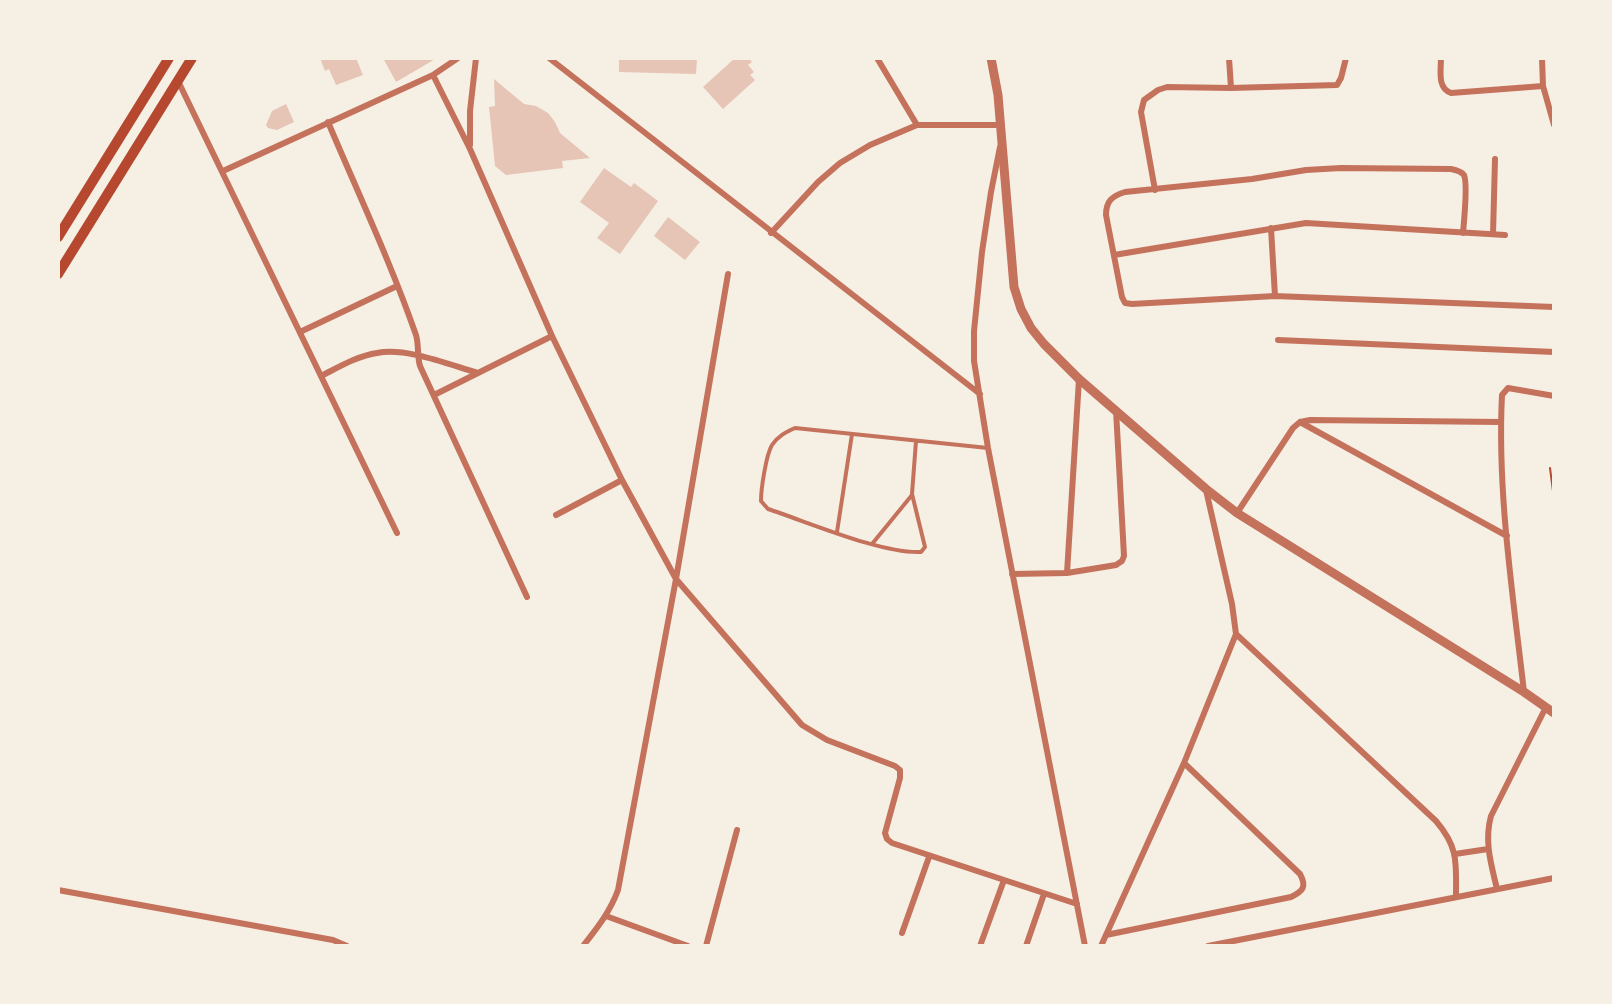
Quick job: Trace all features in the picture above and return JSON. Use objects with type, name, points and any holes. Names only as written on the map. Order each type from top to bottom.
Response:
[{"type":"main road","points":[[58,237],[169,58]]},
{"type":"main road","points":[[58,274],[192,58]]},
{"type":"street","points":[[223,171],[433,75],[458,58]]},
{"type":"street","points":[[470,149],[470,111],[476,58]]},
{"type":"street","points":[[549,58],[980,394]]},
{"type":"street","points":[[877,58],[917,124]]},
{"type":"street","points":[[991,58],[1001,125],[1014,287],[1021,309],[1031,328],[1044,344],[1079,379],[1237,513],[1550,710],[1491,816],[1487,830],[1488,849],[1497,889]]},
{"type":"street","points":[[1228,58],[1231,88]]},
{"type":"street","points":[[1155,190],[1141,112],[1144,100],[1158,90],[1167,87],[1337,85],[1346,58]]},
{"type":"street","points":[[1441,58],[1441,85],[1446,92],[1543,86]]},
{"type":"street","points":[[1542,58],[1543,86],[1554,125]]},
{"type":"street","points":[[433,75],[470,149],[552,336],[622,480],[676,579],[802,725],[827,740],[900,770],[900,778],[885,833],[892,843],[1077,904]]},
{"type":"street","points":[[178,80],[398,534]]},
{"type":"street","points":[[327,122],[398,286],[417,339],[417,356],[527,597]]},
{"type":"street","points":[[771,233],[818,182],[840,163],[870,145],[917,124],[1001,125]]},
{"type":"street","points":[[1002,141],[991,192],[977,296],[975,361],[988,448],[1085,945]]},
{"type":"street","points":[[1493,234],[1495,159]]},
{"type":"street","points":[[1463,233],[1463,174],[1451,169],[1341,168],[1125,192],[1109,200],[1106,215],[1125,303],[1275,296],[1554,307]]},
{"type":"street","points":[[1114,255],[1306,223],[1505,235]]},
{"type":"street","points":[[1271,228],[1275,296]]},
{"type":"street","points":[[583,945],[606,916],[618,890],[676,579],[728,274]]},
{"type":"street","points":[[300,332],[398,286]]},
{"type":"street","points":[[434,395],[552,336]]},
{"type":"street","points":[[1278,340],[1554,352]]},
{"type":"street","points":[[321,376],[358,358],[379,352],[417,356],[478,373]]},
{"type":"street","points":[[1067,573],[1079,379]]},
{"type":"street","points":[[1524,692],[1507,536],[1501,422],[1502,394],[1508,388],[1554,396]]},
{"type":"street","points":[[1012,574],[1067,573],[1116,566],[1122,561],[1124,556],[1116,410]]},
{"type":"street","points":[[1237,513],[1293,428],[1300,422],[1322,420],[1501,422]]},
{"type":"street","points":[[1300,422],[1507,536]]},
{"type":"street","points":[[556,515],[622,480]]},
{"type":"street","points":[[1101,945],[1184,763],[1236,634],[1232,604],[1206,489]]},
{"type":"street","points":[[1236,634],[1447,833],[1455,854],[1456,897]]},
{"type":"street","points":[[1106,935],[1291,897],[1301,892],[1304,887],[1300,874],[1184,763]]},
{"type":"street","points":[[706,945],[737,830]]},
{"type":"street","points":[[1455,854],[1488,849]]},
{"type":"street","points":[[902,933],[929,856]]},
{"type":"street","points":[[1208,945],[1554,878]]},
{"type":"street","points":[[980,945],[1004,880]]},
{"type":"street","points":[[58,890],[333,940],[347,945]]},
{"type":"street","points":[[1026,945],[1044,894]]},
{"type":"street","points":[[606,916],[688,945]]},
{"type":"lane","points":[[916,441],[912,494],[925,547],[921,552],[872,544],[768,509],[761,501],[761,489],[771,446],[783,434],[795,428],[988,448]]},
{"type":"lane","points":[[837,532],[852,434]]},
{"type":"lane","points":[[872,544],[912,494]]},
{"type":"path","points":[[1550,468],[1554,499]]},
{"type":"building","points":[[320,58],[356,58],[363,75],[336,85],[329,69],[325,71]]},
{"type":"building","points":[[383,58],[437,58],[396,82]]},
{"type":"building","points":[[619,58],[697,58],[696,74],[619,72]]},
{"type":"building","points":[[735,58],[749,58],[752,62],[748,65],[754,72],[750,75],[755,80],[723,109],[703,87]]},
{"type":"building","points":[[494,79],[524,104],[536,106],[548,113],[560,133],[590,158],[562,161],[563,168],[506,175],[495,166],[489,107],[495,106]]},
{"type":"building","points":[[286,104],[294,122],[277,130],[268,128],[266,125],[272,111]]},
{"type":"building","points":[[604,168],[631,187],[634,183],[658,201],[620,254],[597,238],[609,223],[580,202]]},
{"type":"building","points":[[668,217],[700,242],[685,260],[654,236]]}]
